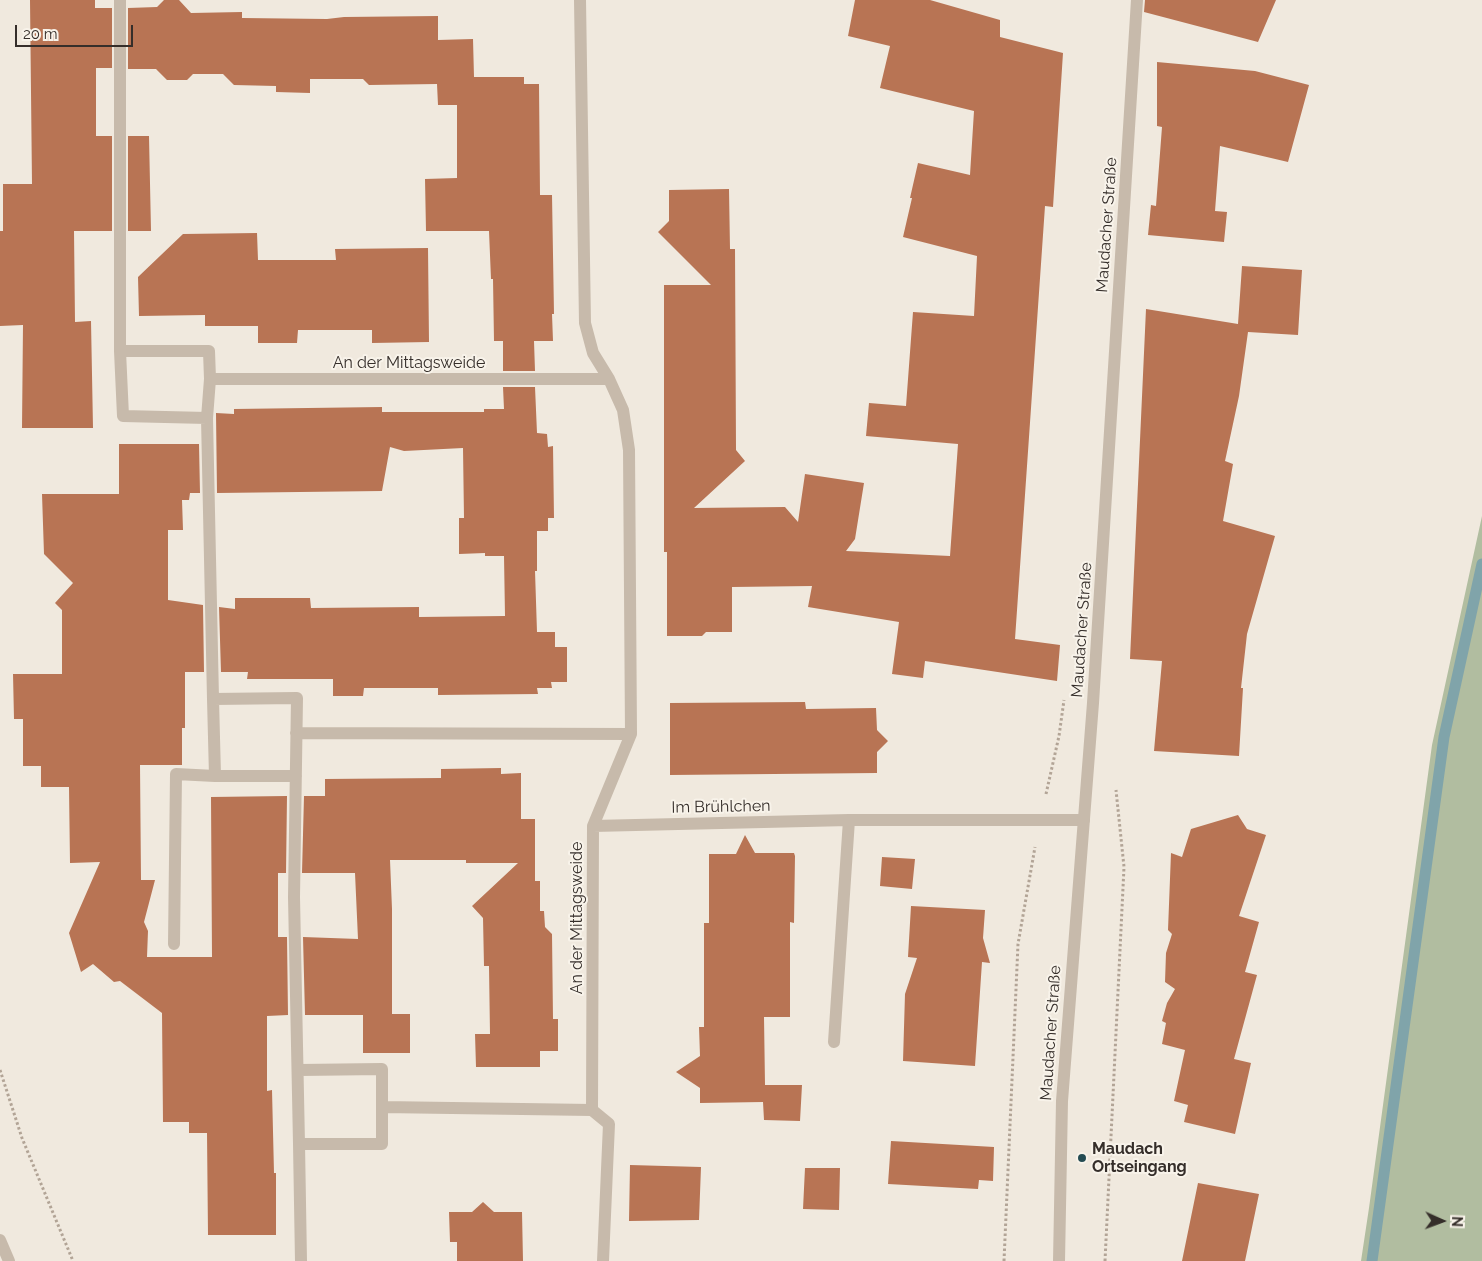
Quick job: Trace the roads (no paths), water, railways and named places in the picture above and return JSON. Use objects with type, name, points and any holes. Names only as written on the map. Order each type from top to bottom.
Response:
[{"type":"street","points":[[120,0],[120,351],[123,416],[207,418]]},
{"type":"street","name":"An der Mittagsweide","points":[[580,0],[585,323],[593,353],[609,379],[624,410],[629,450],[631,734],[593,826],[592,1110]]},
{"type":"street","name":"Maudacher Straße","points":[[1059,1261],[1062,1101],[1100,595],[1137,0]]},
{"type":"street","points":[[120,351],[209,351],[210,379],[207,418],[214,776]]},
{"type":"street","name":"An der Mittagsweide","points":[[210,379],[609,379]]},
{"type":"street","points":[[213,699],[297,698],[294,897],[299,1070],[300,1261]]},
{"type":"street","points":[[296,733],[631,734]]},
{"type":"street","points":[[174,944],[176,774],[296,776]]},
{"type":"street","points":[[834,1042],[849,820]]},
{"type":"street","name":"Im Brühlchen","points":[[593,826],[849,820],[1084,820]]},
{"type":"street","points":[[299,1070],[382,1069],[382,1144],[299,1144]]},
{"type":"street","points":[[382,1107],[592,1110],[609,1124],[603,1261]]},
{"type":"street","points":[[0,1240],[9,1261]]},
{"type":"waterway","points":[[1372,1261],[1444,737],[1482,564]]},
{"type":"place","name":"Maudach Ortseingang","points":[[1082,1158]]}]
